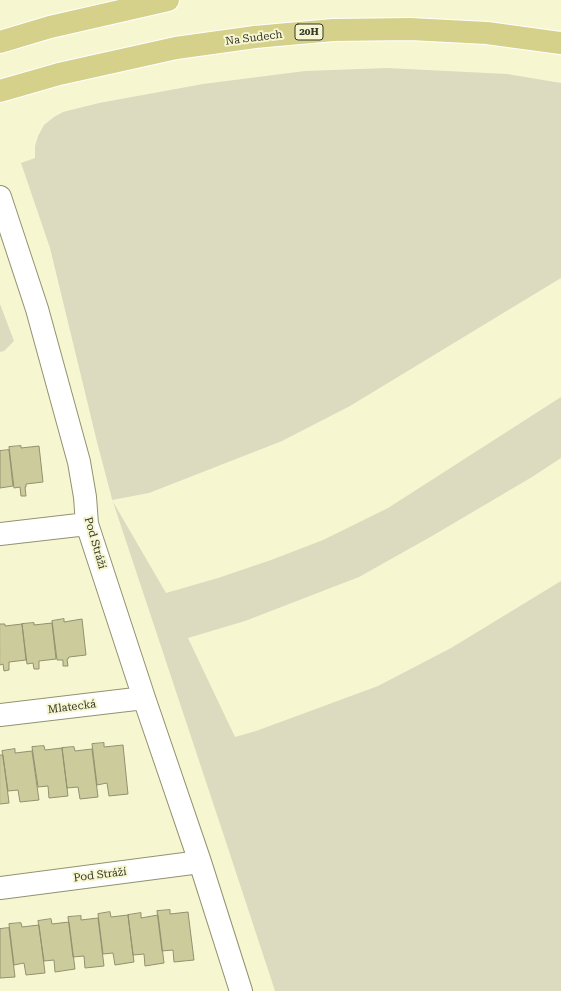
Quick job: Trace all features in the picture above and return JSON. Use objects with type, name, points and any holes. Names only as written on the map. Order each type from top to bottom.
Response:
[{"type":"main road","points":[[0,42],[50,27],[168,0]]},
{"type":"main road","name":"Na Sudech","points":[[0,91],[59,74],[176,48],[255,37],[333,30],[410,29],[479,33],[561,43]]},
{"type":"street","name":"Pod Stráží","points":[[0,198],[37,309],[80,462],[87,524],[200,862],[241,991]]},
{"type":"street","points":[[0,534],[87,524]]},
{"type":"street","name":"Mlatecká","points":[[0,716],[144,698]]},
{"type":"street","name":"Pod Stráží","points":[[0,888],[200,862]]},
{"type":"green space","points":[[387,68],[507,74],[561,83],[561,278],[350,406],[282,441],[149,493],[112,500],[50,248],[21,163],[35,158],[35,146],[44,125],[63,112],[99,103],[203,84],[305,71]]},
{"type":"green space","points":[[0,304],[14,341],[4,351],[0,352]]},
{"type":"green space","points":[[561,397],[561,458],[532,477],[359,577],[245,621],[188,638],[235,737],[256,731],[378,686],[451,648],[561,581],[561,991],[275,991],[113,501],[166,593],[218,578],[271,560],[323,540],[388,508]]},
{"type":"building","points":[[21,446],[21,448],[39,446],[43,482],[26,484],[26,496],[21,496],[20,487],[14,488],[9,447]]},
{"type":"building","points":[[9,450],[13,486],[0,488],[0,451]]},
{"type":"building","points":[[64,619],[64,622],[82,619],[86,655],[69,657],[67,659],[68,666],[63,666],[63,660],[57,660],[52,621]]},
{"type":"building","points":[[34,623],[34,625],[52,623],[56,659],[39,661],[39,669],[34,669],[33,663],[27,664],[22,624]]},
{"type":"building","points":[[0,624],[5,624],[5,626],[22,624],[26,660],[9,662],[9,670],[4,671],[3,664],[0,665]]},
{"type":"building","points":[[104,743],[104,747],[123,745],[128,794],[109,796],[107,783],[97,785],[92,744]]},
{"type":"building","points":[[44,746],[45,750],[62,748],[68,796],[49,798],[48,786],[38,787],[32,747]]},
{"type":"building","points":[[74,747],[75,751],[92,749],[98,797],[80,799],[78,787],[67,788],[62,748]]},
{"type":"building","points":[[15,749],[15,753],[32,751],[39,800],[20,802],[18,790],[8,791],[2,751]]},
{"type":"building","points":[[0,755],[3,755],[9,803],[0,804]]},
{"type":"building","points":[[170,910],[170,914],[188,912],[194,960],[174,962],[173,950],[162,951],[157,911]]},
{"type":"building","points":[[110,912],[111,917],[128,915],[134,962],[115,965],[113,953],[103,954],[98,914]]},
{"type":"building","points":[[141,913],[141,918],[158,915],[164,963],[145,966],[144,954],[133,955],[128,915]]},
{"type":"building","points":[[81,916],[81,920],[98,918],[104,966],[85,968],[84,956],[73,957],[68,917]]},
{"type":"building","points":[[51,919],[52,924],[69,922],[75,969],[55,972],[54,960],[44,961],[38,921]]},
{"type":"building","points":[[21,923],[22,927],[39,925],[45,973],[26,975],[24,963],[14,965],[9,924]]},
{"type":"building","points":[[9,928],[15,977],[0,978],[0,929]]}]
